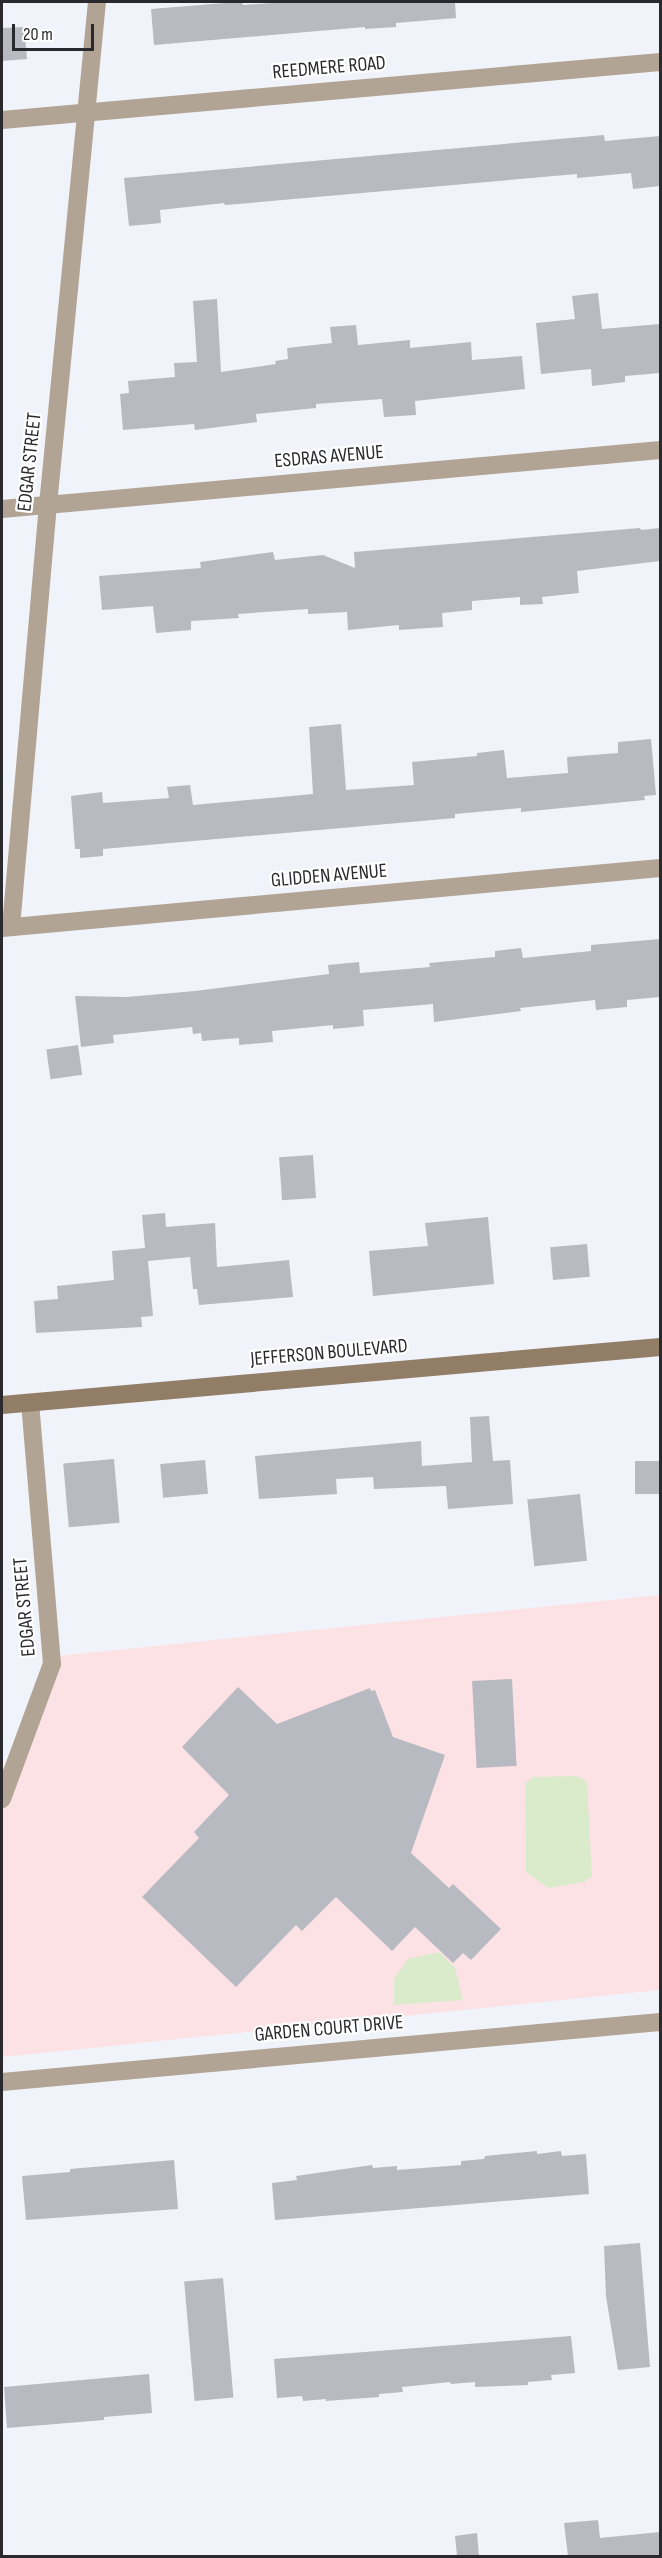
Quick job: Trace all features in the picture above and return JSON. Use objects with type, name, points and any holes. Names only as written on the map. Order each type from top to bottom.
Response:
[{"type":"street","name":"EDGAR STREET","points":[[6,928],[98,2]]},
{"type":"street","name":"REEDMERE ROAD","points":[[2,120],[660,62]]},
{"type":"street","name":"ESDRAS AVENUE","points":[[2,509],[660,450]]},
{"type":"street","name":"GLIDDEN AVENUE","points":[[6,928],[660,868]]},
{"type":"street","name":"JEFFERSON BOULEVARD","points":[[2,1406],[660,1347]]},
{"type":"street","name":"EDGAR STREET","points":[[2,1799],[52,1664],[30,1403]]},
{"type":"street","name":"GARDEN COURT DRIVE","points":[[2,2082],[660,2022]]},
{"type":"shaded area","points":[[660,1595],[660,1990],[2,2057],[2,1803],[47,1657]]},
{"type":"green space","points":[[576,1776],[584,1779],[587,1784],[592,1877],[584,1882],[548,1888],[526,1872],[525,1784],[533,1777]]},
{"type":"green space","points":[[439,1952],[455,1968],[463,2000],[394,2005],[394,1979],[408,1959]]},
{"type":"building","points":[[242,2],[243,5],[286,2],[455,2],[456,18],[396,23],[396,27],[365,29],[365,27],[154,45],[151,9]]},
{"type":"building","points":[[24,27],[27,59],[2,61],[2,28]]},
{"type":"building","points":[[604,135],[605,141],[660,136],[660,186],[633,189],[631,173],[577,178],[577,174],[160,210],[161,223],[129,226],[124,178]]},
{"type":"building","points":[[598,293],[602,329],[660,324],[660,373],[625,376],[625,382],[592,386],[591,369],[541,374],[536,323],[575,319],[572,296]]},
{"type":"building","points":[[217,299],[221,372],[276,364],[275,361],[288,359],[287,348],[332,343],[330,327],[356,325],[358,345],[410,340],[410,348],[471,342],[472,360],[522,356],[525,389],[415,401],[416,415],[384,417],[382,399],[316,404],[316,408],[256,414],[257,422],[195,430],[194,424],[123,430],[120,394],[129,393],[128,381],[175,377],[174,363],[197,362],[193,301]]},
{"type":"building","points":[[640,528],[641,530],[660,528],[660,561],[577,571],[579,593],[542,597],[543,604],[520,605],[520,597],[472,601],[472,610],[442,613],[443,627],[399,630],[399,625],[348,630],[347,612],[308,614],[308,609],[238,614],[239,618],[191,621],[191,630],[156,633],[153,606],[102,610],[99,576],[201,568],[200,562],[273,552],[275,560],[323,555],[355,568],[354,552]]},
{"type":"building","points":[[341,724],[346,790],[414,785],[412,762],[477,756],[477,753],[504,750],[507,778],[568,773],[567,757],[618,753],[618,742],[651,739],[656,795],[644,796],[645,800],[521,812],[521,808],[455,814],[455,818],[103,849],[103,856],[80,858],[80,849],[75,849],[71,796],[102,792],[103,803],[169,798],[167,787],[190,785],[193,805],[313,794],[309,727]]},
{"type":"building","points":[[660,939],[660,997],[627,1000],[627,1007],[596,1010],[595,1000],[520,1008],[521,1011],[434,1022],[433,1004],[363,1010],[364,1026],[333,1029],[333,1025],[272,1031],[273,1042],[239,1045],[239,1038],[202,1041],[201,1033],[193,1034],[192,1027],[113,1035],[114,1043],[81,1047],[75,996],[127,997],[195,991],[329,974],[328,965],[359,962],[360,973],[430,967],[429,963],[495,957],[495,951],[521,948],[523,958],[591,951],[591,945]]},
{"type":"building","points":[[78,1045],[82,1075],[50,1079],[46,1049]]},
{"type":"building","points":[[313,1155],[316,1198],[282,1200],[279,1157]]},
{"type":"building","points":[[165,1213],[166,1227],[215,1223],[217,1267],[289,1260],[293,1297],[199,1305],[197,1289],[193,1289],[190,1257],[148,1261],[153,1316],[141,1317],[142,1327],[36,1333],[34,1301],[58,1299],[57,1286],[114,1280],[112,1251],[145,1248],[142,1215]]},
{"type":"building","points":[[488,1217],[494,1284],[373,1296],[369,1251],[428,1246],[425,1223]]},
{"type":"building","points":[[587,1244],[590,1277],[553,1280],[550,1247]]},
{"type":"building","points":[[489,1416],[493,1461],[510,1460],[513,1504],[448,1509],[446,1486],[374,1489],[373,1477],[336,1479],[337,1494],[259,1499],[255,1456],[421,1441],[422,1466],[472,1462],[470,1417]]},
{"type":"building","points":[[114,1459],[120,1523],[69,1527],[63,1463]]},
{"type":"building","points":[[205,1460],[208,1494],[163,1498],[160,1464]]},
{"type":"building","points":[[635,1461],[660,1461],[660,1494],[635,1494]]},
{"type":"building","points":[[580,1494],[587,1561],[534,1566],[527,1500]]},
{"type":"building","points":[[512,1679],[517,1766],[477,1768],[472,1681]]},
{"type":"building","points":[[238,1687],[277,1724],[370,1688],[371,1691],[375,1690],[393,1737],[445,1755],[411,1853],[449,1888],[453,1884],[501,1929],[471,1960],[463,1953],[453,1963],[415,1927],[392,1951],[336,1897],[302,1931],[296,1925],[236,1987],[142,1897],[199,1838],[194,1832],[229,1795],[182,1747]]},
{"type":"building","points":[[537,2151],[537,2154],[561,2151],[562,2156],[586,2154],[589,2194],[275,2220],[272,2183],[297,2180],[296,2176],[372,2165],[373,2168],[397,2166],[397,2170],[461,2165],[461,2161],[484,2159],[485,2156]]},
{"type":"building","points":[[174,2160],[178,2209],[26,2220],[22,2176],[70,2172],[70,2169]]},
{"type":"building","points":[[640,2243],[650,2367],[618,2370],[606,2296],[604,2246]]},
{"type":"building","points":[[223,2278],[233,2398],[195,2401],[184,2281]]},
{"type":"building","points":[[571,2336],[575,2373],[551,2375],[552,2380],[528,2382],[528,2385],[475,2387],[475,2382],[451,2384],[450,2382],[402,2387],[403,2392],[379,2394],[379,2397],[326,2401],[326,2399],[303,2401],[302,2396],[277,2398],[274,2359]]},
{"type":"building","points":[[149,2374],[152,2413],[104,2417],[104,2420],[7,2428],[4,2387]]},
{"type":"building","points":[[598,2520],[600,2538],[660,2532],[660,2556],[568,2556],[564,2523]]},
{"type":"building","points":[[477,2533],[479,2556],[457,2556],[455,2536]]}]
